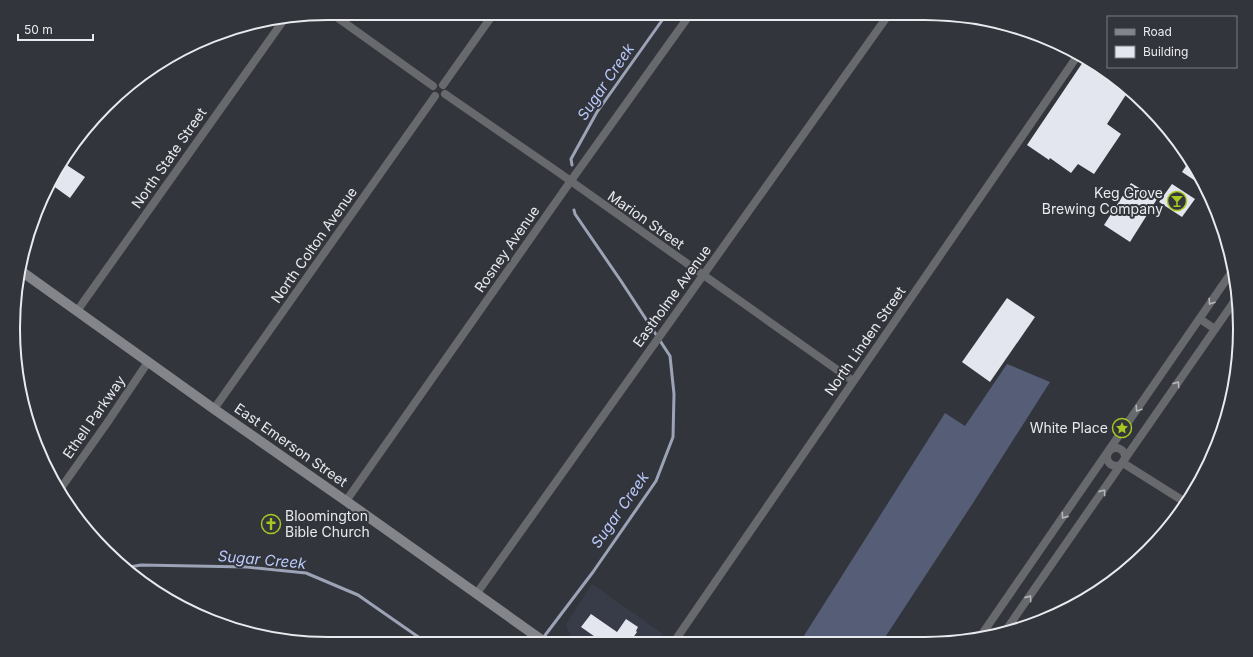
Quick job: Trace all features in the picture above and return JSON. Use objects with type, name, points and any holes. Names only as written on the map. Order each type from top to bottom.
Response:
[{"type":"main road","name":"East Emerson Street","points":[[25,274],[538,637]]},
{"type":"street","points":[[341,20],[433,86]]},
{"type":"street","points":[[444,85],[489,20]]},
{"type":"street","name":"Rosney Avenue","points":[[346,501],[570,182],[686,20]]},
{"type":"street","name":"Eastholme Avenue","points":[[477,593],[885,20]]},
{"type":"street","name":"North State Street","points":[[77,311],[281,24]]},
{"type":"street","name":"North Linden Street","points":[[677,637],[1075,59]]},
{"type":"street","points":[[433,86],[439,83],[444,85]]},
{"type":"street","points":[[433,86],[432,90],[435,96],[439,97],[445,94],[446,90],[444,85]]},
{"type":"street","name":"Marion Street","points":[[445,94],[853,381]]},
{"type":"street","name":"North Colton Avenue","points":[[214,409],[435,96]]},
{"type":"street","points":[[988,630],[1228,277]]},
{"type":"street","points":[[1010,625],[1232,305]]},
{"type":"street","points":[[1200,319],[1215,329]]},
{"type":"street","name":"Ethell Parkway","points":[[63,486],[148,362]]},
{"type":"street","points":[[1114,448],[1120,450],[1124,454],[1123,463],[1115,466],[1110,464],[1107,459],[1109,451],[1114,448]]},
{"type":"street","points":[[1123,463],[1181,500]]},
{"type":"shaded area","points":[[1007,364],[1050,382],[885,637],[803,637],[945,413],[965,426]]},
{"type":"shaded area","points":[[592,584],[663,634],[661,637],[571,637],[566,624]]},
{"type":"building","points":[[1082,63],[1126,95],[1107,124],[1121,134],[1094,174],[1078,164],[1071,173],[1050,158],[1049,160],[1027,145]]},
{"type":"building","points":[[67,165],[85,177],[70,198],[55,187]]},
{"type":"building","points":[[1186,165],[1196,181],[1182,172]]},
{"type":"building","points":[[1131,183],[1157,199],[1130,242],[1104,225]]},
{"type":"building","name":"Keg Grove Brewing Company","points":[[1172,184],[1195,199],[1182,217],[1159,202]]},
{"type":"building","points":[[1007,298],[1035,317],[990,382],[962,362]]},
{"type":"building","points":[[591,614],[617,632],[626,619],[638,627],[634,637],[595,637],[581,627]]},
{"type":"waterway","name":"Sugar Creek","points":[[572,165],[571,159],[597,112],[662,20]]},
{"type":"waterway","name":"Sugar Creek","points":[[544,637],[593,572],[656,481],[673,437],[674,394],[670,356],[575,214],[574,210]]},
{"type":"waterway","name":"Sugar Creek","points":[[133,566],[141,565],[247,567],[306,573],[358,595],[418,637]]},
{"type":"place","name":"Keg Grove Brewing Company","points":[[1177,201]]},
{"type":"place","name":"White Place","points":[[1122,428]]},
{"type":"place","name":"Bloomington Bible Church","points":[[271,524]]}]
